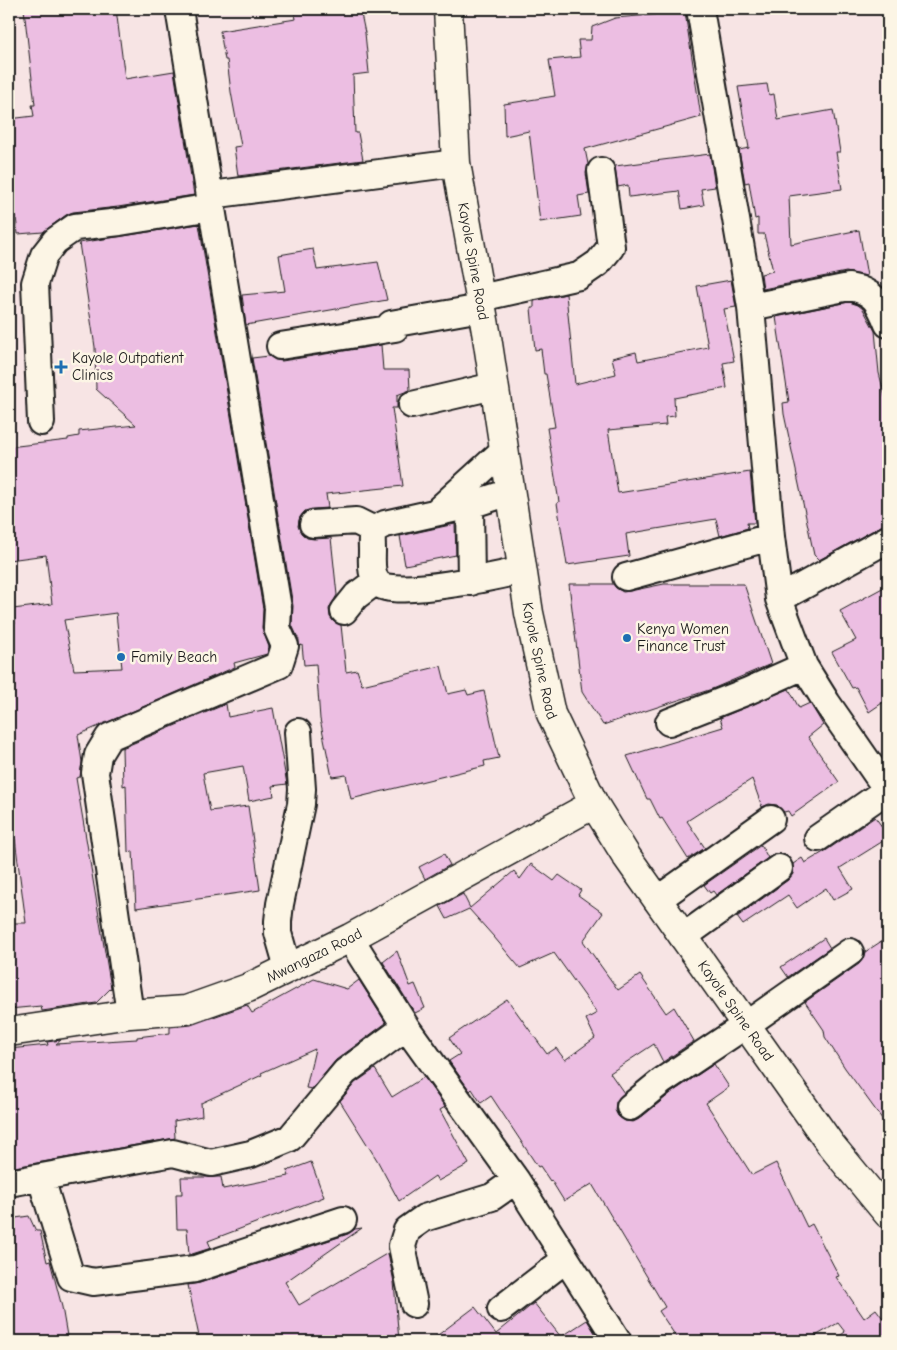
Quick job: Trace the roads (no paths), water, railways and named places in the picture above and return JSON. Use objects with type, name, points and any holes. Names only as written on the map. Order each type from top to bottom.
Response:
[{"type":"main road","name":"Kayole Spine Road","points":[[448,9],[456,162],[481,303],[528,613],[551,714],[594,804],[627,857],[831,1144],[888,1214]]},
{"type":"main road","name":"Mwangaza Road","points":[[9,1032],[130,1014],[186,1010],[248,988],[350,938],[594,804]]},
{"type":"street","points":[[130,1014],[95,773],[98,755],[109,736],[279,665],[286,646],[277,628],[278,608],[179,9]]},
{"type":"street","points":[[700,9],[751,307],[771,537],[779,599],[804,666],[827,703],[888,790],[818,838]]},
{"type":"street","points":[[41,422],[35,283],[44,255],[55,241],[75,227],[120,222],[211,201],[456,162]]},
{"type":"street","points":[[280,346],[395,328],[391,324],[481,303],[579,276],[598,263],[611,247],[601,171]]},
{"type":"street","points":[[751,307],[849,287],[864,290],[876,299],[888,324]]},
{"type":"street","points":[[412,405],[494,386]]},
{"type":"street","points":[[433,514],[504,450]]},
{"type":"street","points":[[510,492],[470,505],[385,524],[374,530],[372,534],[373,575],[376,581],[385,588],[393,589],[471,582],[522,570]]},
{"type":"street","points":[[470,505],[471,582]]},
{"type":"street","points":[[313,524],[356,521],[374,530]]},
{"type":"street","points":[[626,577],[771,537]]},
{"type":"street","points":[[779,599],[888,540]]},
{"type":"street","points":[[344,611],[356,596],[376,581]]},
{"type":"street","points":[[669,722],[748,691],[804,666]]},
{"type":"street","points":[[288,968],[278,933],[278,921],[301,804],[302,789],[298,732]]},
{"type":"street","points":[[657,900],[771,819]]},
{"type":"street","points":[[683,937],[779,868]]},
{"type":"street","points":[[350,938],[406,1027],[516,1180],[618,1341]]},
{"type":"street","points":[[630,1107],[662,1081],[746,1026],[850,952]]},
{"type":"street","points":[[9,1183],[173,1153],[211,1163],[259,1151],[290,1138],[345,1072],[406,1027]]},
{"type":"street","points":[[41,1178],[70,1277],[93,1282],[196,1269],[343,1220]]},
{"type":"street","points":[[414,1304],[402,1246],[407,1230],[424,1218],[492,1197],[516,1180]]},
{"type":"street","points":[[501,1308],[566,1259]]},
{"type":"place","name":"Kayole Outpatient Clinics","points":[[61,367]]},
{"type":"place","name":"Kenya Women Finance Trust","points":[[627,638]]},
{"type":"place","name":"Family Beach","points":[[121,657]]}]
